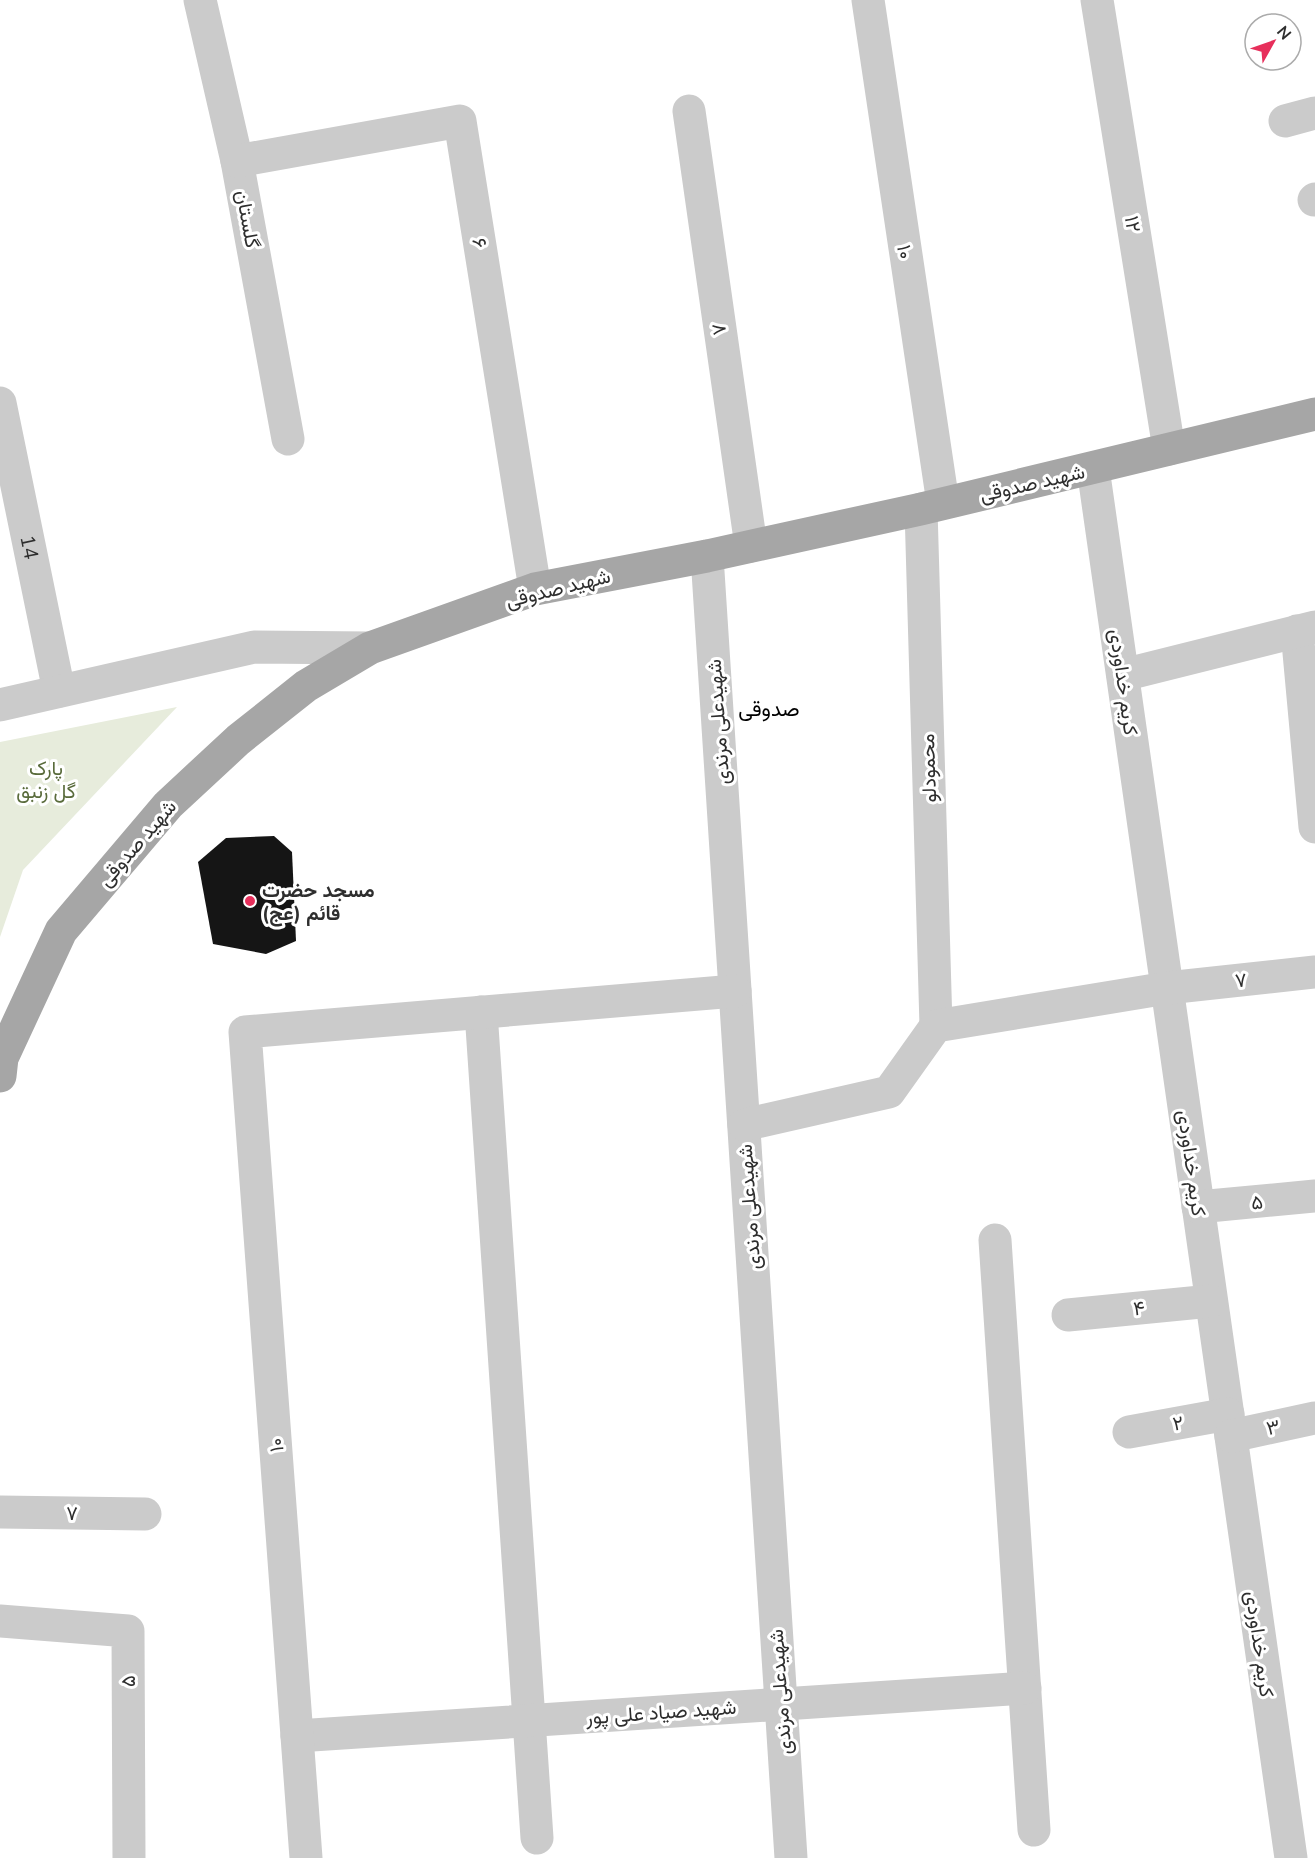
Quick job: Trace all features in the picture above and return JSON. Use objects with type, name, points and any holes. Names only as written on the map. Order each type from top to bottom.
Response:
[{"type":"main road","name":"شهید صدوقی","points":[[1,1064],[61,931],[168,805],[238,740],[306,686],[370,648],[535,589],[707,556],[932,506],[1315,414]]},
{"type":"street","name":"گلستان","points":[[200,0],[237,161],[288,439]]},
{"type":"street","name":"۱۰","points":[[867,0],[932,506]]},
{"type":"street","name":"۱۲","points":[[1097,0],[1169,449]]},
{"type":"street","name":"۸","points":[[689,111],[751,546]]},
{"type":"street","name":"۶","points":[[237,161],[460,121],[535,589]]},
{"type":"street","name":"14","points":[[0,403],[59,691]]},
{"type":"street","name":"کریم خداوردی","points":[[1093,468],[1290,1858]]},
{"type":"street","name":"محمودلو","points":[[932,506],[936,1026]]},
{"type":"street","name":"شهیدعلی مرندی","points":[[707,556],[790,1858]]},
{"type":"street","points":[[1123,675],[1306,629],[1315,827]]},
{"type":"street","points":[[0,705],[254,647],[370,648]]},
{"type":"street","name":"۷","points":[[936,1026],[1167,987],[1315,972]]},
{"type":"street","points":[[537,1838],[481,1012],[735,991]]},
{"type":"street","name":"۱۰","points":[[306,1858],[245,1032],[481,1012]]},
{"type":"street","points":[[744,1125],[889,1092],[936,1026]]},
{"type":"street","name":"۵","points":[[1198,1207],[1315,1196]]},
{"type":"street","points":[[995,1240],[1034,1830]]},
{"type":"street","name":"۴","points":[[1068,1315],[1211,1301]]},
{"type":"street","name":"۳","points":[[1229,1425],[1315,1418]]},
{"type":"street","name":"۲","points":[[1129,1432],[1229,1425]]},
{"type":"street","name":"۷","points":[[0,1512],[145,1514]]},
{"type":"street","name":"۵","points":[[0,1621],[128,1631],[129,1858]]},
{"type":"street","name":"شهید صیاد علی پور","points":[[297,1736],[1025,1688]]},
{"type":"green space","name":"پارک گل زنبق","points":[[177,707],[23,870],[0,937],[0,742]]},
{"type":"building","name":"مسجد حضرت قائم (عج)","points":[[274,836],[292,852],[296,941],[266,954],[213,944],[198,862],[226,838]]},
{"type":"place","name":"مسجد حضرت قائم (عج)","points":[[250,901]]},
{"type":"district","name":"صدوقی","points":[[769,709]]}]
